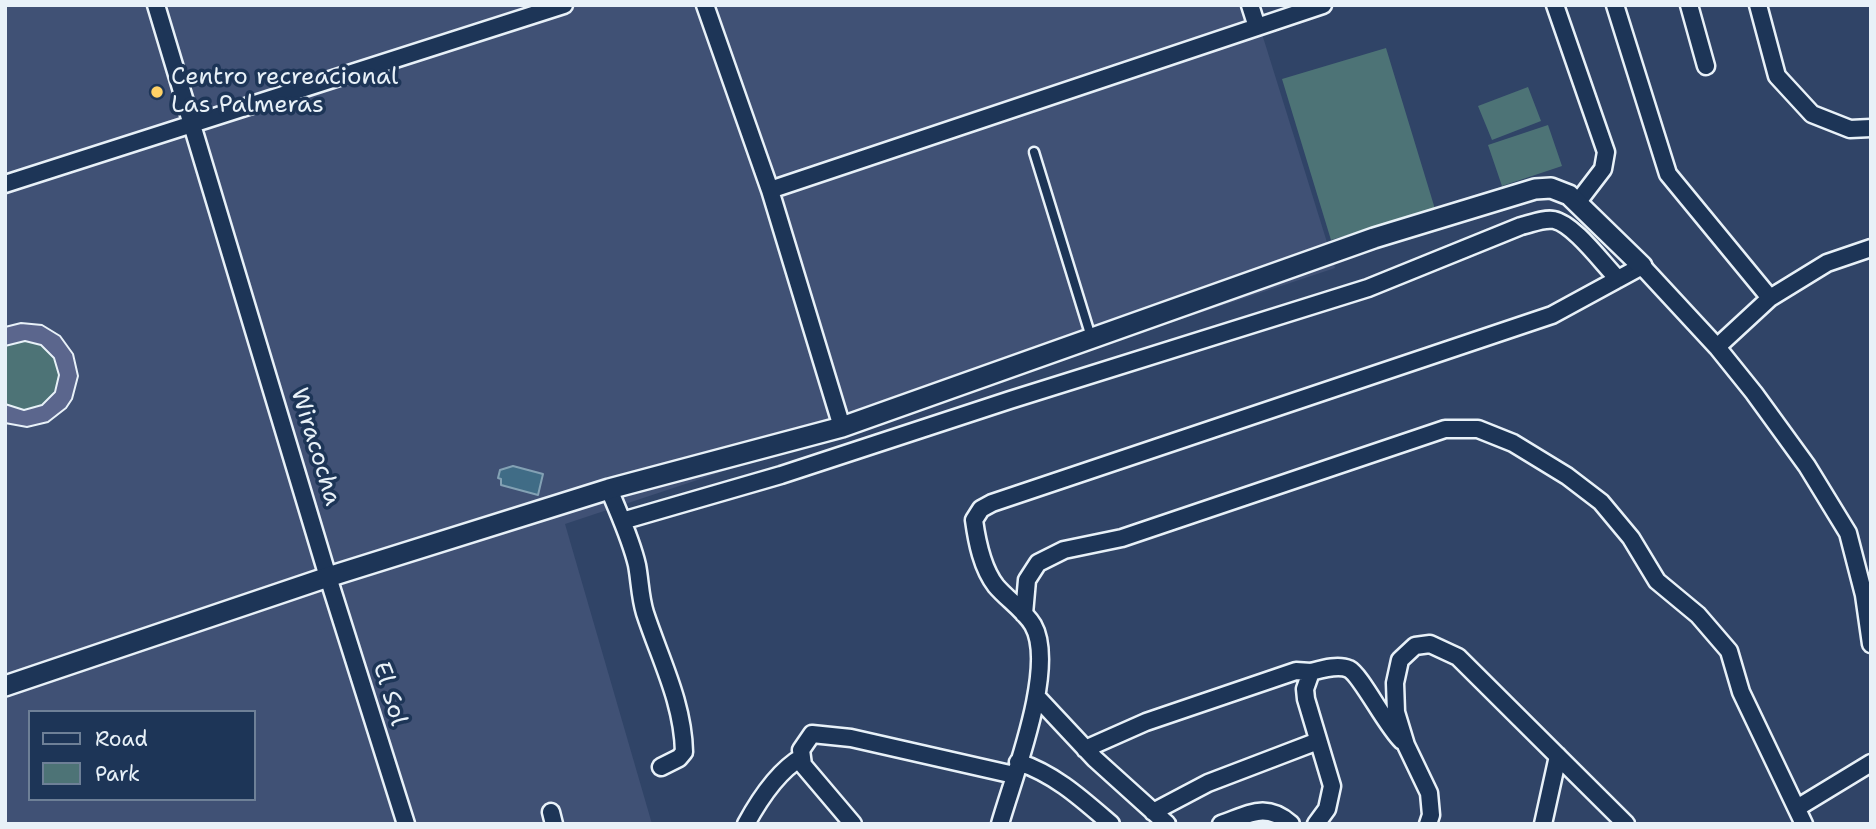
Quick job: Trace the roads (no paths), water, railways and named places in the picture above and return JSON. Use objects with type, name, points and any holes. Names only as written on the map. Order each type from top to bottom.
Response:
[{"type":"street","name":"Wiracocha","points":[[156,5],[328,577]]},
{"type":"street","points":[[5,184],[564,5]]},
{"type":"street","points":[[705,5],[770,190],[842,427]]},
{"type":"street","points":[[1250,5],[1257,27]]},
{"type":"street","points":[[770,190],[1323,5]]},
{"type":"street","points":[[1555,5],[1606,152],[1603,169],[1577,203]]},
{"type":"street","points":[[1615,5],[1668,174],[1770,298]]},
{"type":"street","points":[[1689,5],[1706,66]]},
{"type":"street","points":[[1758,5],[1777,76],[1812,114],[1850,129],[1871,128]]},
{"type":"street","points":[[5,686],[328,577],[609,489],[842,427],[1374,238],[1535,189],[1551,188],[1569,195],[1642,266],[1717,346],[1807,466],[1848,533],[1864,595],[1871,644]]},
{"type":"street","points":[[622,521],[781,475],[1368,288],[1521,226],[1545,220],[1555,220],[1567,226],[1618,279]]},
{"type":"street","points":[[1717,346],[1770,298],[1827,263],[1871,248]]},
{"type":"street","points":[[1000,824],[1037,697],[1041,649],[1033,626],[994,584],[977,546],[974,520],[981,509],[992,502],[1552,315],[1642,266]]},
{"type":"street","points":[[1024,614],[1027,580],[1038,564],[1064,550],[1122,538],[1446,429],[1478,429],[1513,443],[1567,475],[1601,502],[1631,538],[1657,581],[1699,615],[1729,652],[1741,692],[1804,824]]},
{"type":"street","points":[[609,489],[637,565],[644,612],[677,704],[684,736],[684,752],[679,758],[661,767]]},
{"type":"street","name":"El Sol","points":[[328,577],[405,824]]},
{"type":"street","points":[[1428,824],[1429,793],[1406,745],[1396,712],[1395,683],[1400,660],[1415,646],[1430,644],[1458,657],[1626,824]]},
{"type":"street","points":[[1085,749],[1146,722],[1285,674],[1340,667],[1359,677],[1392,732],[1406,745]]},
{"type":"street","points":[[1311,672],[1305,689],[1332,786],[1327,808],[1316,824]]},
{"type":"street","points":[[1037,697],[1085,749],[1167,824]]},
{"type":"street","points":[[853,824],[803,765],[801,750],[813,734],[851,738],[1016,768],[1062,783],[1111,824]]},
{"type":"street","points":[[1153,812],[1208,783],[1318,741]]},
{"type":"street","points":[[1543,824],[1558,756]]},
{"type":"street","points":[[746,824],[778,778],[802,757]]},
{"type":"street","points":[[1797,808],[1871,763]]},
{"type":"street","points":[[1221,824],[1266,810],[1279,813],[1291,824]]},
{"type":"lane","points":[[1034,152],[1091,338]]},
{"type":"place","name":"Centro recreacional Las Palmeras","points":[[157,92]]}]
